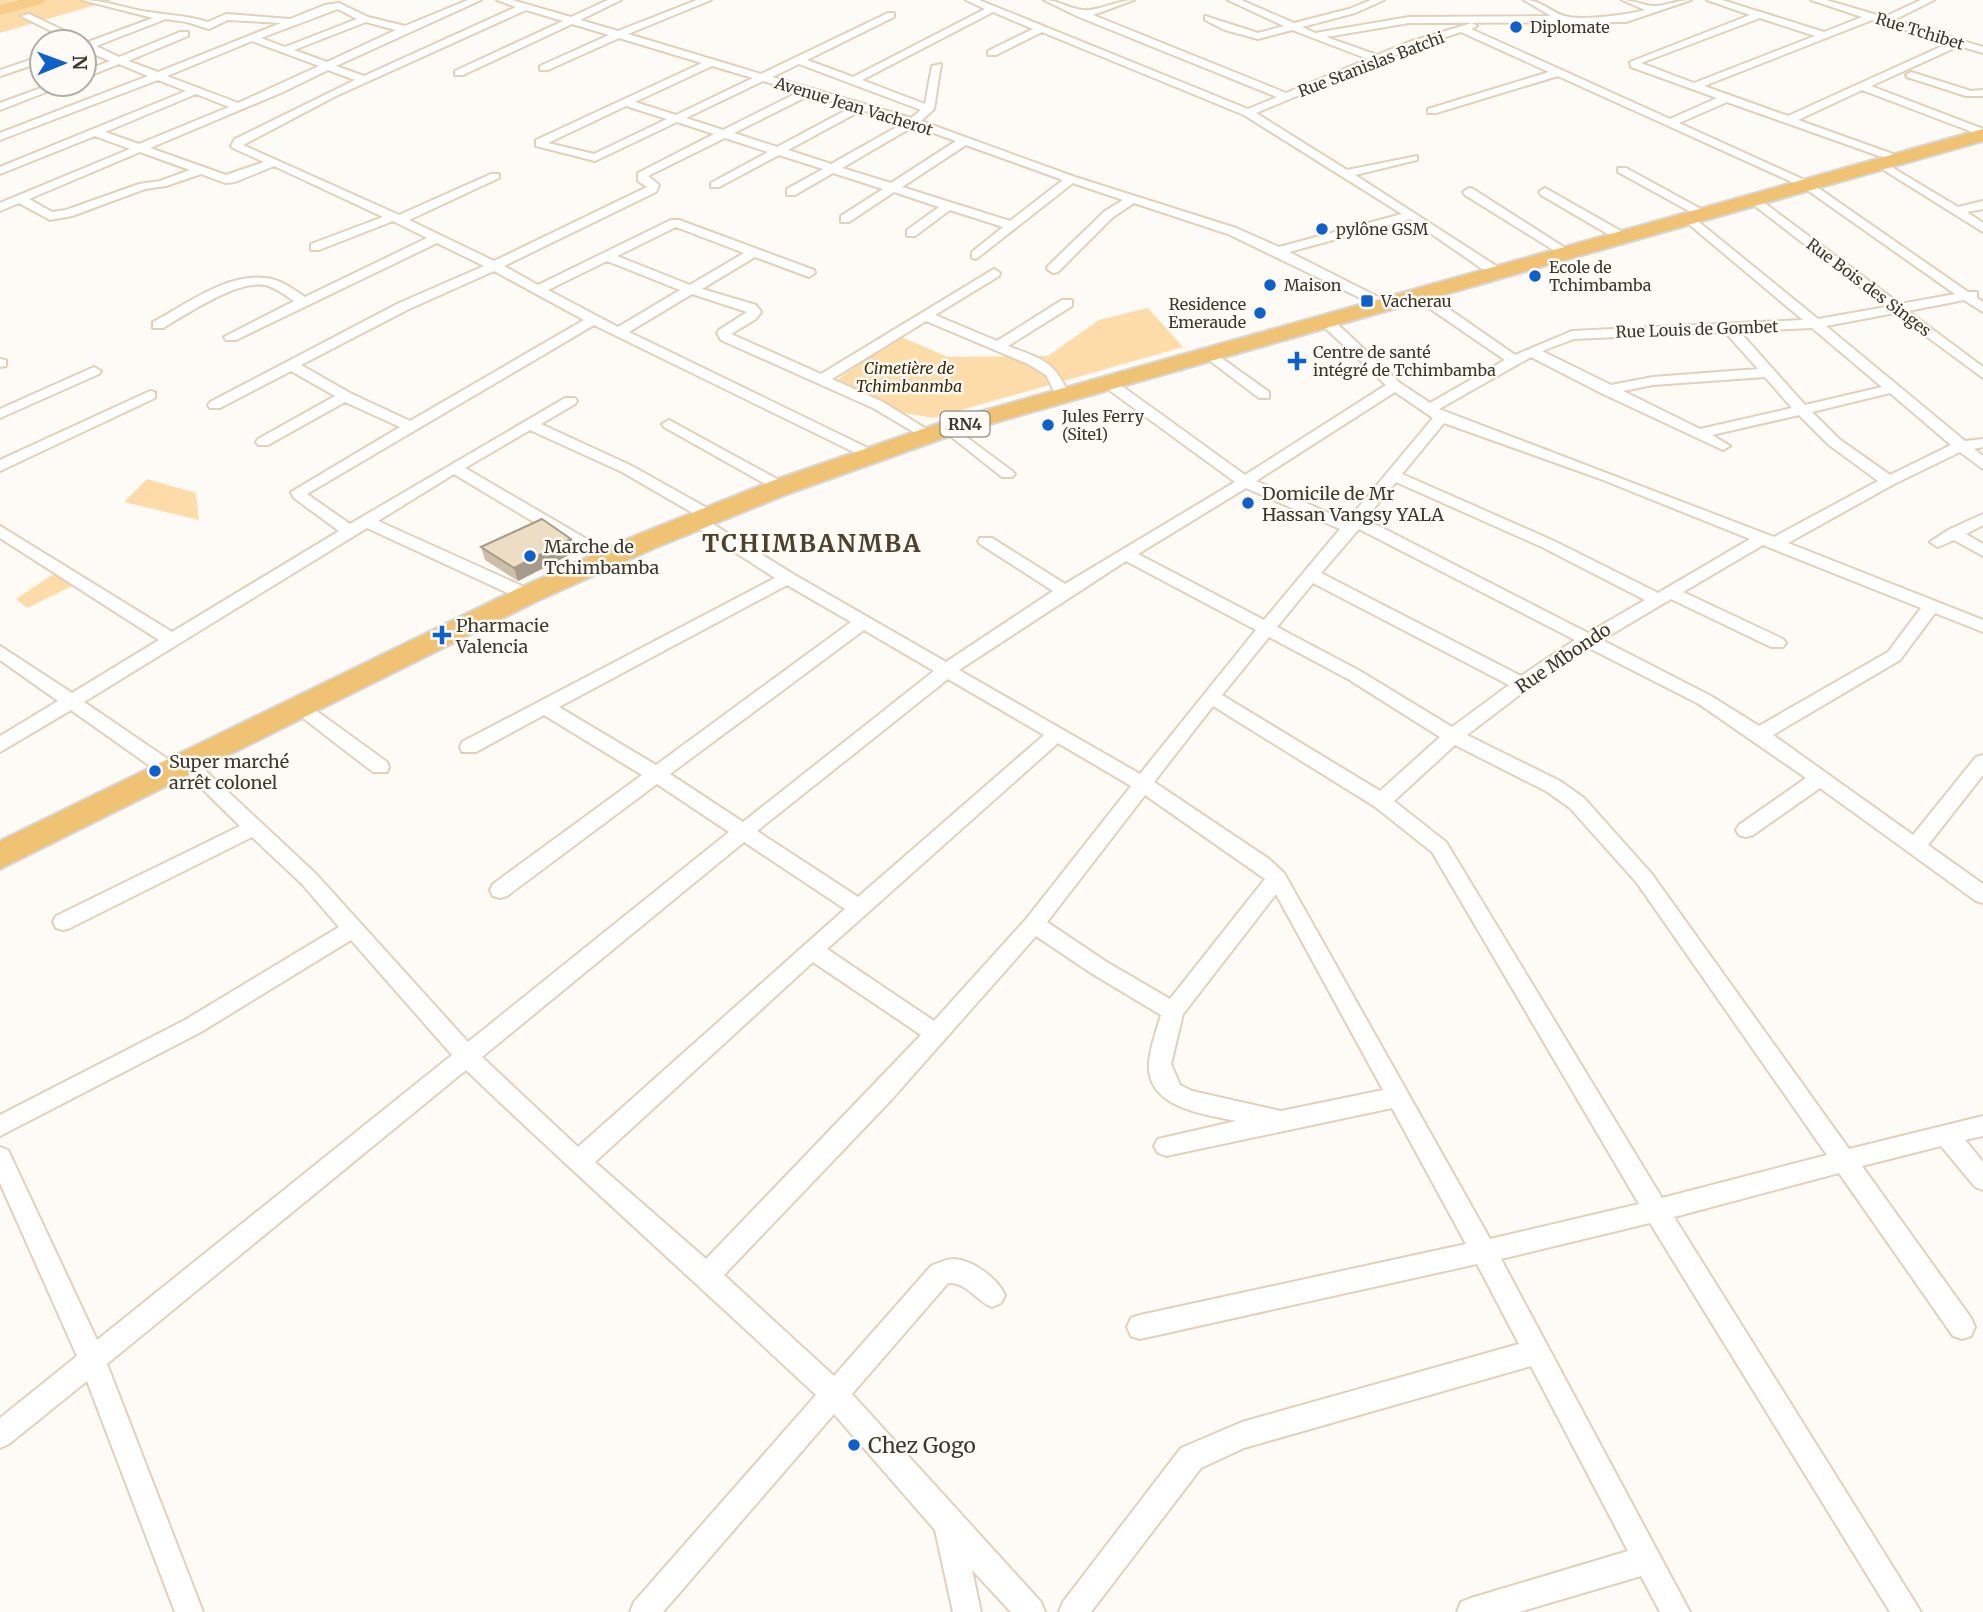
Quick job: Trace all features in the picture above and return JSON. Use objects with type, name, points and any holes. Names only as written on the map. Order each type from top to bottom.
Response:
[{"type":"highway","name":"RN4","points":[[0,856],[527,596],[702,518],[781,487],[939,432],[1983,134]]},
{"type":"street","points":[[87,0],[163,17],[188,19],[209,26],[226,17],[291,20]]},
{"type":"street","points":[[0,207],[238,107],[405,29],[476,0]]},
{"type":"street","points":[[502,0],[525,7]]},
{"type":"street","points":[[459,73],[616,0]]},
{"type":"street","points":[[544,68],[706,0]]},
{"type":"street","points":[[971,0],[1248,113],[1412,215],[1496,272]]},
{"type":"street","points":[[1049,0],[1286,97]]},
{"type":"street","points":[[1082,15],[1129,0]]},
{"type":"street","points":[[1222,13],[1208,18],[1253,37],[1352,11],[1379,0]]},
{"type":"street","points":[[1529,0],[1562,19]]},
{"type":"street","points":[[1627,0],[1655,10]]},
{"type":"street","name":"Rue Stanislas Batchi","points":[[1314,36],[1402,20],[1626,19],[1686,0]]},
{"type":"street","points":[[1713,0],[1823,35]]},
{"type":"street","name":"Rue Tchibet","points":[[1816,0],[1983,50]]},
{"type":"street","points":[[1884,21],[1929,0]]},
{"type":"street","points":[[1242,4],[1289,26],[1377,59]]},
{"type":"street","points":[[0,137],[332,6],[365,19],[405,29]]},
{"type":"street","points":[[525,7],[365,80],[237,143],[237,146],[307,175],[494,266],[594,320],[871,455]]},
{"type":"street","name":"Avenue Jean Vacherot","points":[[525,7],[913,122],[1133,200],[1241,234],[1278,251]]},
{"type":"street","points":[[853,80],[992,9]]},
{"type":"street","points":[[711,62],[540,144],[592,159],[891,15]]},
{"type":"street","points":[[1759,15],[1635,62],[1640,68],[1789,120],[1892,162],[1983,228]]},
{"type":"street","points":[[26,16],[50,28]]},
{"type":"street","points":[[98,40],[163,17]]},
{"type":"street","points":[[1693,87],[1871,17]]},
{"type":"street","points":[[286,50],[365,19]]},
{"type":"street","name":"Rue Stanislas Batchi","points":[[1248,113],[1377,59],[1496,20]]},
{"type":"street","points":[[992,53],[1041,29]]},
{"type":"street","points":[[1462,29],[1555,74],[1807,185],[1983,308]]},
{"type":"street","points":[[98,69],[184,34]]},
{"type":"street","points":[[249,37],[365,80]]},
{"type":"street","points":[[1789,120],[1958,43]]},
{"type":"street","points":[[98,51],[238,107]]},
{"type":"street","points":[[796,59],[929,108]]},
{"type":"street","points":[[0,73],[28,64]]},
{"type":"street","points":[[791,191],[913,122],[929,108],[937,66]]},
{"type":"street","points":[[1432,111],[1555,74]]},
{"type":"street","points":[[1911,75],[1970,94],[1983,93]]},
{"type":"street","points":[[1863,87],[1983,134]]},
{"type":"street","points":[[0,171],[197,90]]},
{"type":"street","points":[[215,405],[404,306],[494,266],[652,188],[653,185],[644,181],[642,175],[809,91]]},
{"type":"street","points":[[0,107],[28,97]]},
{"type":"street","points":[[1671,123],[1726,98]]},
{"type":"street","points":[[625,102],[1012,226]]},
{"type":"street","points":[[715,184],[860,107]]},
{"type":"street","points":[[97,133],[230,179],[274,162]]},
{"type":"street","points":[[845,219],[964,141]]},
{"type":"street","points":[[1344,174],[1413,159]]},
{"type":"street","points":[[20,199],[50,216],[68,213],[143,186],[162,184],[202,170]]},
{"type":"street","points":[[1622,170],[1696,216],[1813,324],[1983,464]]},
{"type":"street","points":[[315,247],[395,218],[495,176]]},
{"type":"street","points":[[976,255],[1072,179]]},
{"type":"street","points":[[1469,192],[1567,253]]},
{"type":"street","points":[[1545,192],[1622,237]]},
{"type":"street","points":[[1053,269],[1109,214],[1133,200]]},
{"type":"street","name":"Rue Bois des Singes","points":[[1755,200],[1983,374]]},
{"type":"street","points":[[1957,211],[1983,205]]},
{"type":"street","points":[[911,233],[948,206]]},
{"type":"street","points":[[1278,251],[1412,215]]},
{"type":"street","points":[[538,290],[675,223],[809,273]]},
{"type":"street","points":[[231,337],[435,239]]},
{"type":"street","points":[[1278,251],[1381,304]]},
{"type":"street","points":[[620,331],[755,252]]},
{"type":"street","points":[[606,256],[689,289],[751,308],[754,312],[724,333],[726,337],[939,432],[1007,474]]},
{"type":"street","points":[[823,379],[994,274]]},
{"type":"street","points":[[158,325],[232,288],[257,282],[267,282],[306,303]]},
{"type":"street","name":"Rue Louis de Gombet","points":[[1434,413],[1531,351],[1558,338],[1586,333],[1813,324],[1983,293]]},
{"type":"street","points":[[1418,294],[1515,361]]},
{"type":"street","points":[[998,346],[1067,303]]},
{"type":"street","points":[[926,316],[998,346],[1052,373],[1063,396]]},
{"type":"street","points":[[351,532],[323,515],[299,495],[299,492],[594,320]]},
{"type":"street","points":[[1326,320],[1395,386],[1434,413],[1592,471],[1983,626]]},
{"type":"street","points":[[1730,329],[1834,442],[1889,481]]},
{"type":"street","points":[[1531,351],[1723,446]]},
{"type":"street","points":[[1210,354],[1264,395]]},
{"type":"street","points":[[292,366],[345,396],[409,426]]},
{"type":"street","points":[[0,414],[94,371]]},
{"type":"street","points":[[1606,390],[1653,381],[1768,373]]},
{"type":"street","points":[[1110,384],[1245,482],[1354,524],[1690,692],[1759,735],[1983,895]]},
{"type":"street","points":[[0,1435],[743,832],[947,670],[1065,591],[1245,482],[1395,386]]},
{"type":"street","points":[[1698,434],[1891,389]]},
{"type":"street","points":[[0,466],[150,396]]},
{"type":"street","points":[[263,442],[345,396]]},
{"type":"street","points":[[0,745],[368,523],[454,468],[570,401]]},
{"type":"street","points":[[706,1276],[884,1092],[1034,924],[1211,696],[1313,576],[1393,475],[1434,413]]},
{"type":"street","points":[[669,424],[781,487]]},
{"type":"street","points":[[531,425],[627,469],[787,578],[1143,784],[1262,864],[1277,878],[1538,1351],[1676,1612]]},
{"type":"street","name":"Rue Mbondo","points":[[1381,801],[1453,736],[1521,684],[1588,639],[1769,540],[1961,446],[1983,443]]},
{"type":"street","points":[[454,468],[608,559]]},
{"type":"street","points":[[1393,475],[1663,596],[1777,643]]},
{"type":"street","points":[[1938,542],[1983,519]]},
{"type":"street","points":[[368,523],[527,596]]},
{"type":"street","points":[[0,531],[172,640]]},
{"type":"street","points":[[1954,533],[1983,551]]},
{"type":"street","points":[[986,541],[1065,591]]},
{"type":"street","points":[[1127,555],[1354,676],[1453,736],[1553,786],[1577,803],[1644,878],[1962,1327]]},
{"type":"street","points":[[1313,576],[1521,684]]},
{"type":"street","points":[[469,747],[787,578]]},
{"type":"street","points":[[1759,735],[1894,656],[1932,606]]},
{"type":"street","points":[[500,890],[863,622]]},
{"type":"street","points":[[4,659],[179,767],[254,828],[309,878],[467,1057],[578,1162],[834,1394],[1031,1612]]},
{"type":"street","points":[[1211,696],[1381,801],[1439,847],[1536,1015],[1907,1612]]},
{"type":"street","points":[[543,706],[657,775],[859,908]]},
{"type":"street","points":[[301,708],[380,767]]},
{"type":"street","points":[[578,1162],[859,908],[1057,734]]},
{"type":"street","points":[[1915,847],[1983,762]]},
{"type":"street","points":[[1746,830],[1820,778]]},
{"type":"street","points":[[63,922],[254,828]]},
{"type":"street","points":[[1277,878],[1173,1012],[1160,1064],[1163,1079],[1172,1092],[1206,1106],[1279,1121]]},
{"type":"street","points":[[1034,924],[1173,1012]]},
{"type":"street","points":[[0,1126],[193,1026],[354,928]]},
{"type":"street","points":[[812,950],[936,1034]]},
{"type":"street","points":[[1166,1146],[1396,1097]]},
{"type":"street","points":[[1140,1326],[1254,1299],[1484,1252],[1656,1211],[1844,1159],[1983,1126]]},
{"type":"street","points":[[1946,1135],[1983,1179]]},
{"type":"street","points":[[0,1157],[92,1359],[189,1612]]},
{"type":"street","points":[[644,1612],[940,1273],[951,1269],[962,1270],[992,1295]]},
{"type":"street","points":[[1073,1612],[1191,1458],[1242,1435],[1538,1351]]},
{"type":"street","points":[[948,1523],[967,1612]]},
{"type":"street","points":[[1471,1612],[1649,1559]]},
{"type":"green space","points":[[0,0],[112,0],[0,33]]},
{"type":"green space","name":"Cimetière de Tchimbanmba","points":[[1148,308],[1183,347],[933,418],[899,412],[838,379],[899,336],[948,357],[1048,356],[1099,320]]},
{"type":"green space","points":[[147,479],[196,493],[199,520],[124,502]]},
{"type":"green space","points":[[58,571],[76,584],[27,608],[16,599]]},
{"type":"building","points":[[542,519],[571,539],[514,568],[481,547]]},
{"type":"waterway","points":[[0,10],[38,0]]},
{"type":"place","name":"Diplomate","points":[[1516,27]]},
{"type":"place","name":"pylône GSM","points":[[1322,229]]},
{"type":"place","name":"Ecole de Tchimbamba","points":[[1535,276]]},
{"type":"place","name":"Maison","points":[[1270,285]]},
{"type":"place","name":"Vacherau","points":[[1367,301]]},
{"type":"place","name":"Residence Emeraude","points":[[1260,313]]},
{"type":"place","name":"Centre de santé intégré de Tchimbamba","points":[[1297,361]]},
{"type":"place","name":"Jules Ferry (Site1)","points":[[1048,425]]},
{"type":"place","name":"Domicile de Mr Hassan Vangsy YALA","points":[[1248,503]]},
{"type":"place","name":"Marche de Tchimbamba","points":[[530,556]]},
{"type":"place","name":"Pharmacie Valencia","points":[[442,635]]},
{"type":"place","name":"Super marché arrêt colonel","points":[[155,771]]},
{"type":"place","name":"Chez Gogo","points":[[854,1445]]},
{"type":"district","name":"TCHIMBANMBA","points":[[812,543]]}]
